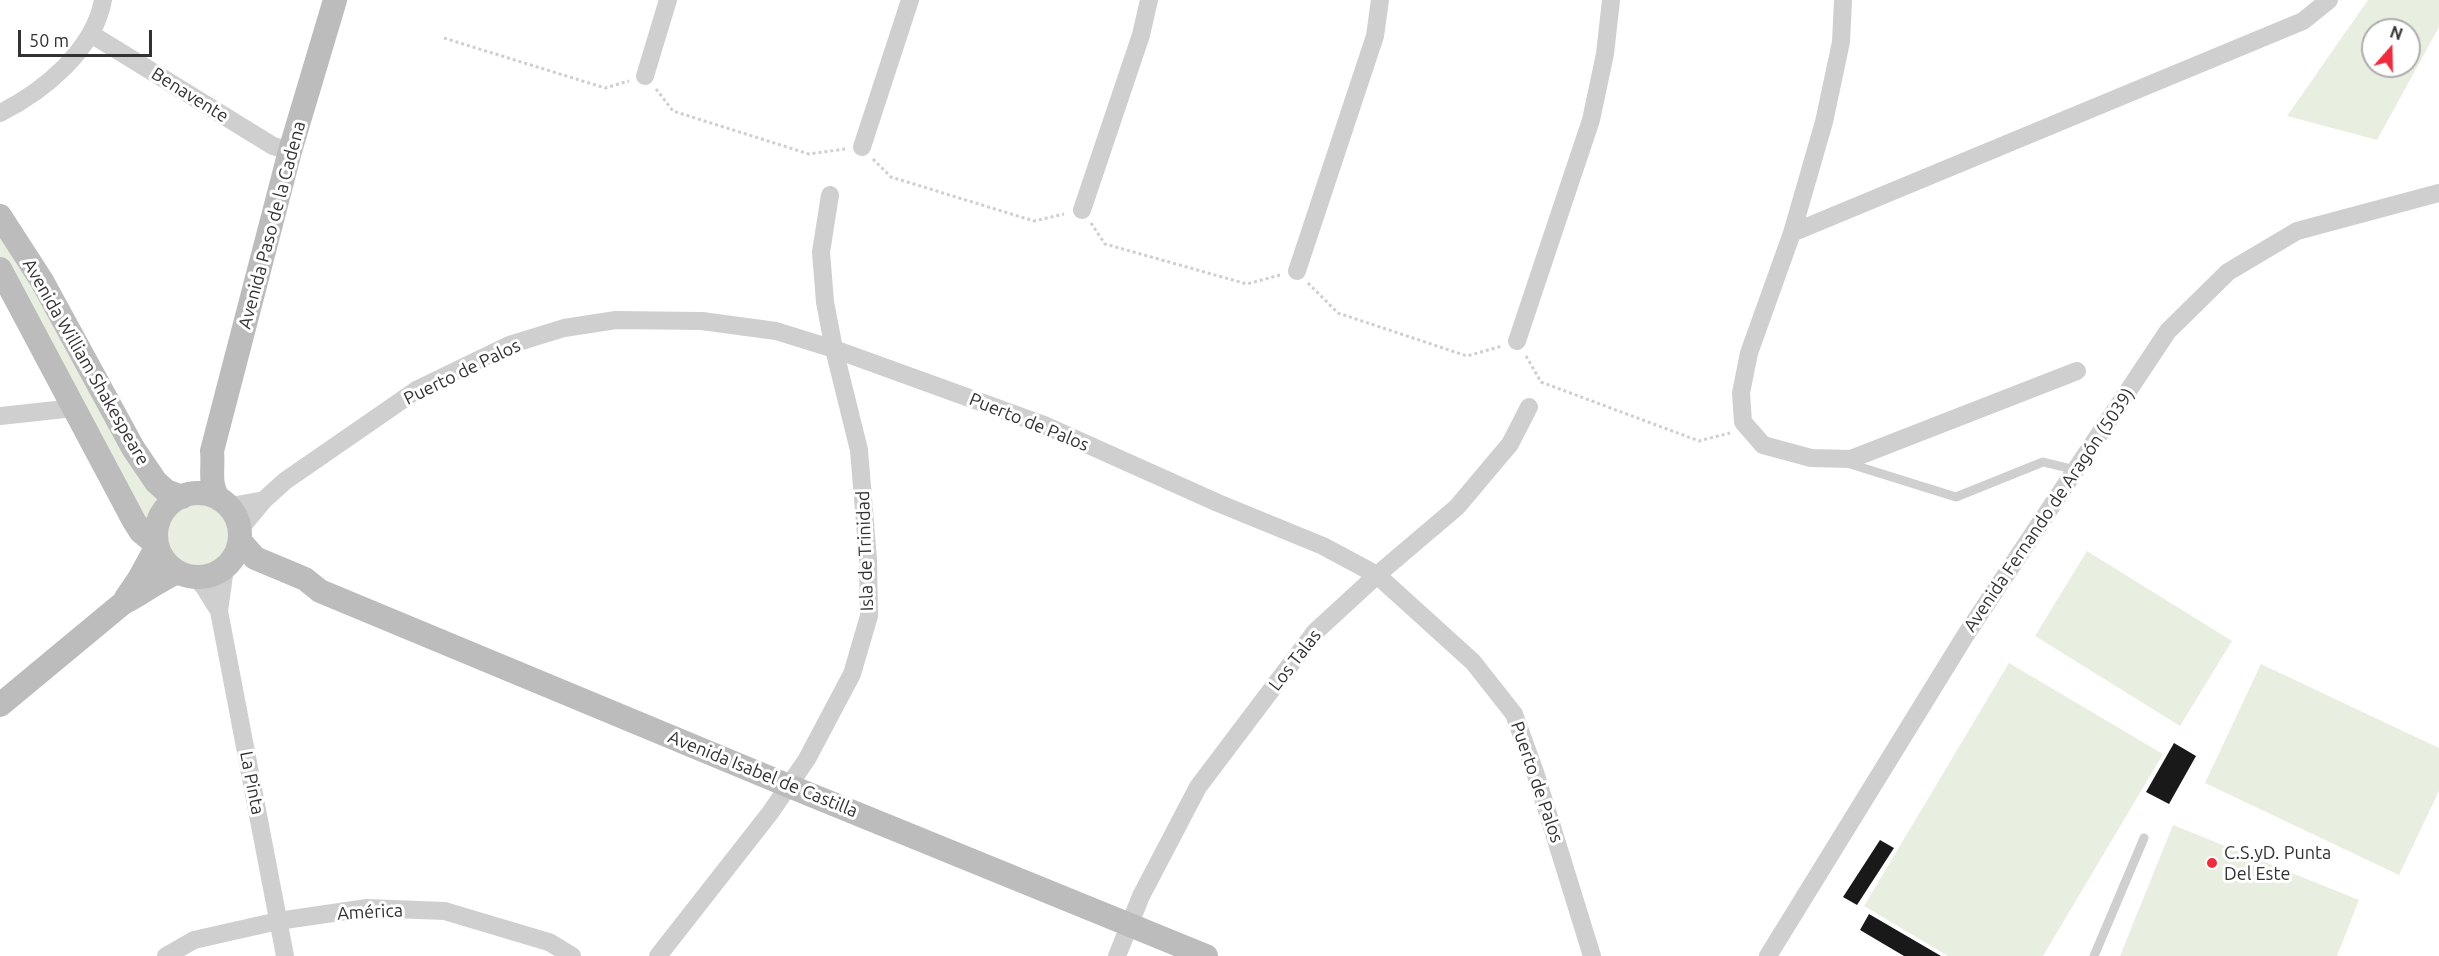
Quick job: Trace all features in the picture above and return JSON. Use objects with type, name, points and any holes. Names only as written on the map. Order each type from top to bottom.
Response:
[{"type":"street","points":[[0,113],[23,102],[45,84],[91,34],[103,0]]},
{"type":"street","name":"Avenida Paso de la Cadena","points":[[222,502],[213,492],[211,482],[212,451],[290,151],[335,0]]},
{"type":"street","points":[[645,76],[668,0]]},
{"type":"street","points":[[862,147],[910,0]]},
{"type":"street","points":[[1082,210],[1142,35],[1149,0]]},
{"type":"street","points":[[1297,271],[1375,36],[1380,0]]},
{"type":"street","points":[[1517,341],[1591,120],[1605,54],[1611,0]]},
{"type":"street","points":[[1843,0],[1841,42],[1824,122],[1792,233],[1749,353],[1741,393],[1743,422],[1764,445],[1811,458],[1851,459],[2077,371]]},
{"type":"street","points":[[1792,233],[2302,21],[2329,0]]},
{"type":"street","name":"Benavente","points":[[91,34],[273,146],[290,151]]},
{"type":"street","name":"Avenida Fernando de Aragón (5039)","points":[[1768,956],[1959,646],[2168,331],[2228,272],[2296,231],[2439,193]]},
{"type":"street","name":"Isla de Trinidad","points":[[658,956],[789,786],[807,759],[852,674],[869,616],[868,560],[859,450],[825,302],[821,252],[830,195]]},
{"type":"street","name":"Avenida William Shakespeare","points":[[0,216],[42,281],[133,448],[156,482],[166,491],[183,496]]},
{"type":"street","name":"Avenida William Shakespeare","points":[[0,269],[134,520],[141,532],[157,545]]},
{"type":"street","name":"Puerto de Palos","points":[[240,535],[264,500],[304,468],[418,389],[509,345],[564,328],[616,320],[702,321],[776,332],[834,349],[1044,425],[1218,503],[1323,546],[1377,575],[1473,662],[1514,714],[1536,772],[1592,956]]},
{"type":"street","name":"Los Talas","points":[[1117,956],[1141,896],[1198,787],[1315,632],[1377,575],[1457,507],[1510,444],[1529,407]]},
{"type":"street","points":[[0,416],[74,408]]},
{"type":"street","name":"Avenida Paso de la Cadena","points":[[183,496],[194,483],[205,459],[212,451]]},
{"type":"street","points":[[123,603],[135,598],[162,579],[215,574],[225,568],[237,551],[240,535],[237,519],[222,502],[196,494],[183,496],[164,509],[156,531],[157,545],[165,561],[186,575]]},
{"type":"street","name":"Puerto de Palos","points":[[222,502],[237,505],[264,500]]},
{"type":"street","points":[[240,535],[255,558],[305,579],[320,591]]},
{"type":"street","points":[[0,705],[123,603],[157,545]]},
{"type":"street","points":[[225,568],[246,569],[303,588],[320,591]]},
{"type":"street","name":"La Pinta","points":[[225,568],[219,611],[285,956]]},
{"type":"street","name":"La Pinta","points":[[186,575],[204,587],[219,611]]},
{"type":"street","name":"Avenida Isabel de Castilla","points":[[320,591],[1206,956]]},
{"type":"street","name":"América","points":[[166,956],[194,940],[278,921],[367,908],[445,911],[549,942],[572,956]]},
{"type":"lane","points":[[1832,458],[1956,496],[2043,462],[2076,470]]},
{"type":"lane","points":[[2094,956],[2144,838]]},
{"type":"path","points":[[444,38],[605,88],[645,76],[674,111],[809,154],[862,147],[891,177],[1034,221],[1082,210],[1106,244],[1247,284],[1297,271],[1338,314],[1467,356],[1517,341],[1541,382],[1699,441],[1748,428]]},
{"type":"green space","points":[[2368,0],[2439,0],[2439,27],[2421,60],[2421,18],[2361,18],[2361,78],[2411,78],[2377,140],[2287,116]]},
{"type":"green space","points":[[0,227],[162,500],[155,508],[148,528],[0,257]]},
{"type":"green space","points":[[197,502],[209,504],[220,511],[227,522],[229,534],[227,546],[220,557],[209,564],[197,566],[185,564],[174,557],[167,546],[165,534],[167,522],[174,511],[185,504]]},
{"type":"green space","points":[[2087,551],[2232,641],[2180,726],[2035,636]]},
{"type":"green space","points":[[2009,663],[2163,754],[2043,956],[1948,956],[1864,906]]},
{"type":"green space","points":[[2261,664],[2439,748],[2439,791],[2399,875],[2205,783]]},
{"type":"green space","name":"C.S.yD. Punta Del Este","points":[[2173,825],[2359,900],[2337,956],[2120,956]]},
{"type":"building","points":[[2174,743],[2196,756],[2169,804],[2146,792]]},
{"type":"building","points":[[1880,840],[1894,848],[1857,905],[1843,897]]},
{"type":"building","points":[[1869,914],[1941,956],[1904,956],[1860,930]]},
{"type":"place","name":"C.S.yD. Punta Del Este","points":[[2212,863]]}]
